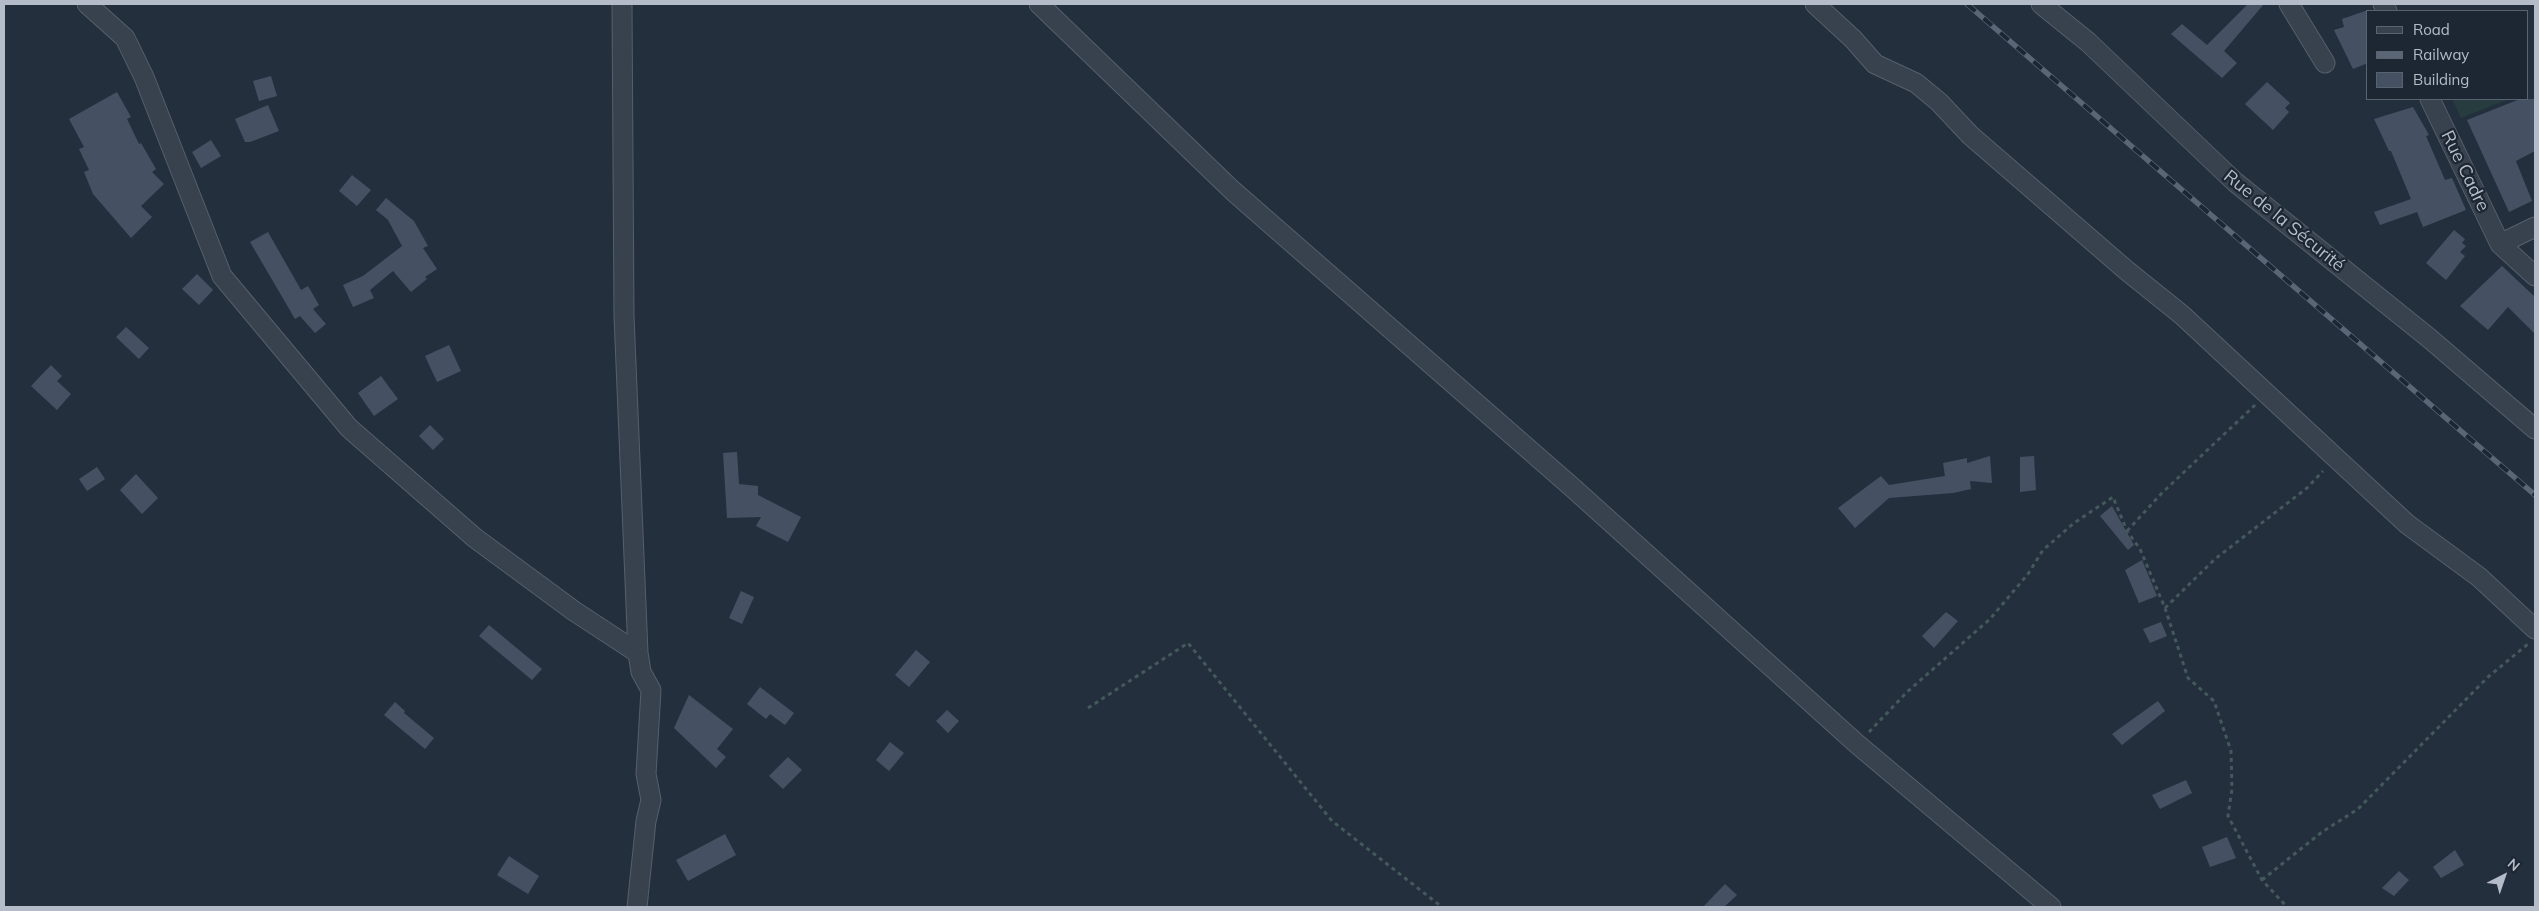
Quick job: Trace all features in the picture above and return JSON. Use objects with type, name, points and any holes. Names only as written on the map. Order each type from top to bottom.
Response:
[{"type":"street","points":[[86,4],[125,38],[144,77],[222,276],[349,428],[475,538],[574,612],[638,652]]},
{"type":"street","points":[[622,4],[624,316],[638,652],[641,672],[650,690],[646,774],[651,800],[646,822],[637,907]]},
{"type":"street","points":[[1040,4],[1234,191],[1580,495],[1857,744],[2051,907]]},
{"type":"street","points":[[1815,4],[1853,39],[1875,64],[1916,84],[1939,102],[1970,135],[2126,270],[2182,315],[2408,524],[2479,577],[2535,629]]},
{"type":"street","name":"Rue de la Sécurité","points":[[2041,4],[2088,42],[2235,182],[2429,338],[2535,429]]},
{"type":"street","points":[[2288,4],[2325,63]]},
{"type":"street","name":"Rue Cadre","points":[[2430,100],[2500,244]]},
{"type":"street","points":[[2535,227],[2500,244],[2535,276]]},
{"type":"path","points":[[2127,531],[2162,493],[2267,394]]},
{"type":"path","points":[[2165,608],[2215,559],[2308,488],[2336,458]]},
{"type":"path","points":[[1857,744],[1907,692],[1990,619],[2028,574],[2043,550],[2074,523],[2113,497],[2127,531],[2140,549],[2165,608],[2188,678],[2214,701],[2231,752],[2232,789],[2228,816],[2262,880],[2287,907]]},
{"type":"path","points":[[2262,880],[2322,832],[2358,809],[2488,677],[2535,638]]},
{"type":"path","points":[[1088,708],[1188,643],[1332,821],[1442,907]]},
{"type":"green space","points":[[2452,100],[2506,100],[2461,118]]},
{"type":"building","points":[[2248,4],[2264,4],[2224,51],[2237,63],[2222,78],[2171,34],[2182,24],[2207,45]]},
{"type":"building","points":[[2366,11],[2366,64],[2353,69],[2334,30],[2344,27],[2342,19]]},
{"type":"building","points":[[271,76],[277,96],[259,101],[253,81]]},
{"type":"building","points":[[2267,82],[2290,103],[2285,108],[2289,112],[2273,130],[2245,104]]},
{"type":"building","points":[[117,92],[131,117],[127,119],[139,144],[141,143],[156,169],[152,172],[164,184],[141,206],[152,217],[131,238],[93,194],[84,172],[89,170],[79,149],[84,147],[69,119]]},
{"type":"building","points":[[2535,99],[2535,151],[2516,161],[2532,201],[2509,212],[2467,120],[2517,100]]},
{"type":"building","points":[[268,105],[279,131],[250,142],[245,142],[235,119]]},
{"type":"building","points":[[2413,107],[2429,135],[2426,136],[2445,180],[2452,178],[2466,210],[2423,227],[2417,212],[2380,225],[2374,212],[2411,199],[2391,151],[2389,151],[2374,119]]},
{"type":"building","points":[[211,140],[221,156],[201,168],[192,152]]},
{"type":"building","points":[[352,175],[371,190],[357,206],[339,191]]},
{"type":"building","points":[[386,198],[414,221],[428,246],[423,248],[437,269],[425,277],[427,279],[411,292],[393,271],[370,290],[374,298],[353,307],[343,285],[363,276],[402,246],[388,220],[376,210]]},
{"type":"building","points":[[2454,230],[2465,239],[2462,243],[2466,246],[2460,252],[2465,256],[2446,280],[2426,263]]},
{"type":"building","points":[[268,232],[301,290],[308,286],[319,305],[313,309],[326,324],[315,333],[300,316],[295,319],[250,242]]},
{"type":"building","points":[[2502,266],[2535,297],[2535,334],[2508,307],[2488,330],[2460,306]]},
{"type":"building","points":[[197,274],[213,290],[199,305],[182,289]]},
{"type":"building","points":[[126,327],[149,348],[139,359],[116,337]]},
{"type":"building","points":[[449,345],[461,371],[437,382],[425,356]]},
{"type":"building","points":[[51,365],[62,376],[57,381],[71,394],[57,410],[31,386]]},
{"type":"building","points":[[381,376],[398,399],[374,416],[358,393]]},
{"type":"building","points":[[430,425],[444,439],[433,450],[419,436]]},
{"type":"building","points":[[737,452],[739,484],[758,486],[758,495],[801,517],[788,542],[756,526],[761,517],[727,518],[723,453]]},
{"type":"building","points":[[1990,456],[1992,483],[1970,481],[1971,489],[1953,493],[1889,498],[1855,528],[1838,508],[1881,476],[1889,485],[1945,476],[1943,463],[1967,458],[1967,463]]},
{"type":"building","points":[[2034,456],[2036,490],[2020,492],[2020,457]]},
{"type":"building","points":[[97,467],[105,479],[87,491],[79,479]]},
{"type":"building","points":[[136,474],[158,498],[142,514],[120,490]]},
{"type":"building","points":[[2112,506],[2134,545],[2128,550],[2100,516]]},
{"type":"building","points":[[2142,560],[2157,596],[2139,603],[2125,570]]},
{"type":"building","points":[[741,591],[754,597],[742,624],[729,618]]},
{"type":"building","points":[[1946,612],[1958,621],[1934,648],[1922,636]]},
{"type":"building","points":[[2161,622],[2167,636],[2150,643],[2143,629]]},
{"type":"building","points":[[489,625],[542,669],[532,680],[479,636]]},
{"type":"building","points":[[916,650],[930,662],[909,687],[895,675]]},
{"type":"building","points":[[760,687],[794,713],[785,725],[770,714],[766,719],[747,704]]},
{"type":"building","points":[[689,695],[733,729],[717,749],[726,757],[716,768],[674,728]]},
{"type":"building","points":[[2158,701],[2165,711],[2122,745],[2112,734]]},
{"type":"building","points":[[395,702],[405,711],[404,713],[434,738],[425,749],[384,715]]},
{"type":"building","points":[[947,710],[959,721],[948,733],[936,721]]},
{"type":"building","points":[[890,742],[904,753],[889,771],[876,760]]},
{"type":"building","points":[[788,757],[802,770],[783,789],[769,776]]},
{"type":"building","points":[[2186,780],[2192,793],[2160,809],[2152,795]]},
{"type":"building","points":[[725,834],[736,855],[688,881],[676,860]]},
{"type":"building","points":[[2227,837],[2236,858],[2210,867],[2202,847]]},
{"type":"building","points":[[2455,850],[2464,865],[2441,878],[2433,867]]},
{"type":"building","points":[[509,856],[539,876],[528,894],[497,875]]},
{"type":"building","points":[[2399,871],[2409,880],[2394,896],[2382,888]]},
{"type":"building","points":[[1725,884],[1737,895],[1724,907],[1703,907]]},
{"type":"railway","points":[[1967,4],[2535,495]]}]
